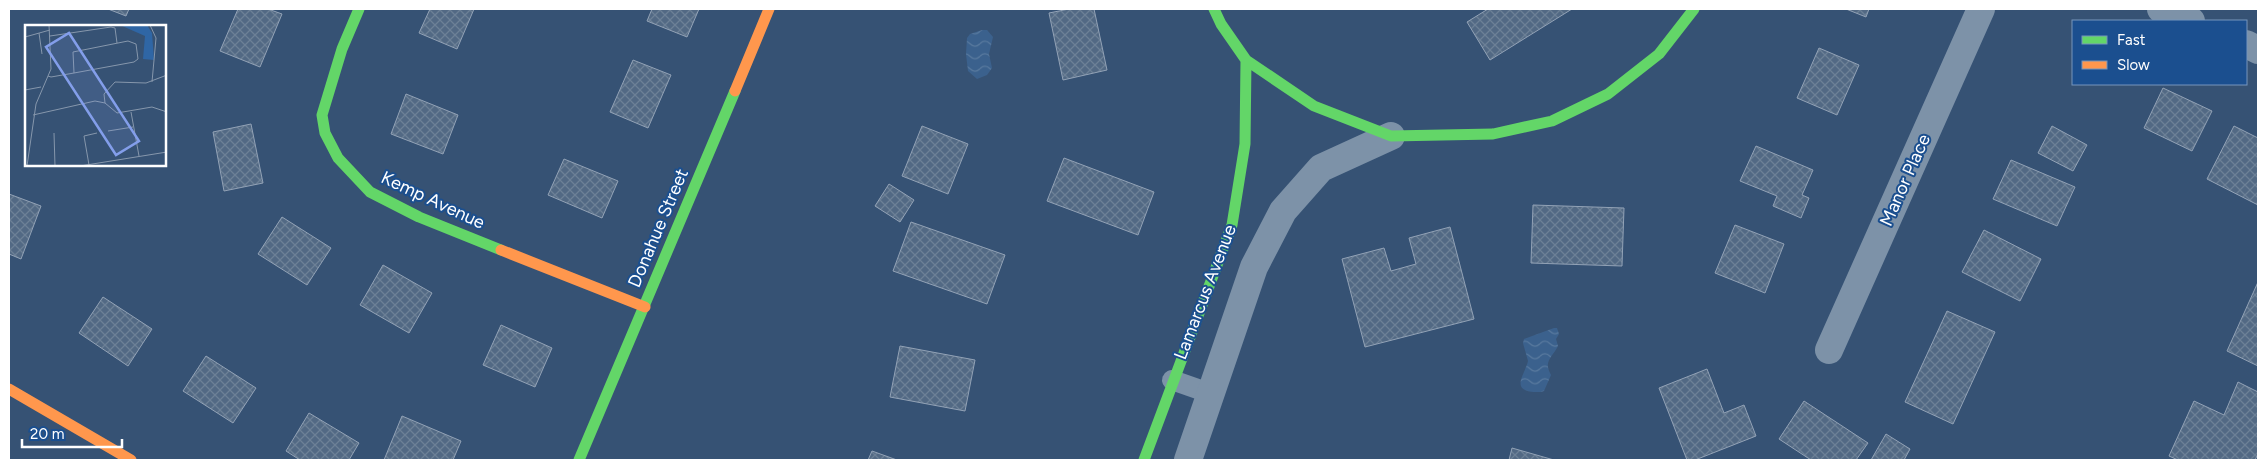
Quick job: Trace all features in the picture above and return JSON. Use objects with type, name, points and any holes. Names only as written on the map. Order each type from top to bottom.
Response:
[{"type":"street","name":"Kemp Avenue","points":[[359,9],[342,48],[322,116],[325,133],[338,158],[370,192],[419,217],[645,306]]},
{"type":"street","name":"Donahue Street","points":[[579,460],[769,9]]},
{"type":"street","points":[[1214,9],[1221,24],[1246,60],[1314,106],[1391,136],[1493,134],[1552,121],[1608,94],[1659,54],[1694,9]]},
{"type":"street","name":"Manor Place","points":[[1829,350],[1982,9]]},
{"type":"street","points":[[2161,9],[2188,20]]},
{"type":"street","name":"Lamarcus Avenue","points":[[1144,460],[1172,380],[1232,225],[1245,144],[1246,60]]},
{"type":"street","name":"Lamarcus Avenue","points":[[1188,460],[1254,267],[1283,211],[1321,168],[1391,136]]},
{"type":"street","points":[[9,389],[131,460]]},
{"type":"lane","points":[[1172,380],[1212,394]]},
{"type":"water","points":[[987,30],[993,37],[989,54],[992,68],[987,75],[977,79],[968,71],[967,38],[970,34]]},
{"type":"water","points":[[1557,328],[1559,334],[1556,339],[1558,346],[1548,363],[1551,375],[1544,391],[1531,392],[1524,390],[1521,382],[1528,361],[1523,343],[1524,339]]},
{"type":"building","points":[[108,9],[129,9],[126,16]]},
{"type":"building","points":[[238,9],[268,9],[282,14],[260,67],[220,51]]},
{"type":"building","points":[[430,9],[474,9],[457,49],[419,33]]},
{"type":"building","points":[[652,9],[699,9],[687,37],[647,21]]},
{"type":"building","points":[[1069,9],[1094,9],[1107,70],[1063,80],[1049,13]]},
{"type":"building","points":[[1488,9],[1572,9],[1490,60],[1467,22]]},
{"type":"building","points":[[1846,9],[1869,9],[1866,17]]},
{"type":"building","points":[[1819,48],[1859,65],[1837,115],[1797,98]]},
{"type":"building","points":[[633,60],[671,75],[648,128],[610,112]]},
{"type":"building","points":[[2163,88],[2212,111],[2192,151],[2144,128]]},
{"type":"building","points":[[406,94],[458,115],[443,154],[391,134]]},
{"type":"building","points":[[251,124],[263,183],[224,191],[213,132]]},
{"type":"building","points":[[922,126],[968,144],[948,194],[902,176]]},
{"type":"building","points":[[2052,126],[2087,145],[2073,171],[2038,153]]},
{"type":"building","points":[[2234,126],[2258,138],[2258,205],[2207,179]]},
{"type":"building","points":[[1756,146],[1813,170],[1802,195],[1809,198],[1801,218],[1773,206],[1777,196],[1740,181]]},
{"type":"building","points":[[1064,158],[1154,192],[1138,235],[1047,201]]},
{"type":"building","points":[[564,159],[618,181],[602,218],[548,195]]},
{"type":"building","points":[[2011,160],[2075,187],[2057,226],[1993,199]]},
{"type":"building","points":[[889,184],[914,200],[900,222],[875,206]]},
{"type":"building","points":[[9,194],[41,206],[21,259],[9,254]]},
{"type":"building","points":[[1533,205],[1624,208],[1622,266],[1531,263]]},
{"type":"building","points":[[282,217],[331,248],[307,285],[258,254]]},
{"type":"building","points":[[911,222],[1005,255],[987,304],[893,271]]},
{"type":"building","points":[[1735,225],[1784,244],[1765,293],[1715,273]]},
{"type":"building","points":[[1450,227],[1474,319],[1365,347],[1342,259],[1384,248],[1391,271],[1416,264],[1409,238]]},
{"type":"building","points":[[1984,230],[2041,259],[2020,301],[1962,272]]},
{"type":"building","points":[[383,265],[432,293],[409,333],[360,305]]},
{"type":"building","points":[[2258,282],[2258,366],[2227,351]]},
{"type":"building","points":[[103,297],[152,329],[128,366],[79,333]]},
{"type":"building","points":[[1947,311],[1995,332],[1953,424],[1905,402]]},
{"type":"building","points":[[501,325],[552,348],[535,387],[483,365]]},
{"type":"building","points":[[900,346],[975,360],[965,411],[890,397]]},
{"type":"building","points":[[206,356],[256,388],[233,423],[183,391]]},
{"type":"building","points":[[1707,369],[1724,413],[1744,405],[1756,436],[1695,460],[1687,460],[1659,388]]},
{"type":"building","points":[[2238,382],[2258,392],[2258,454],[2255,460],[2178,460],[2169,456],[2194,401],[2224,415]]},
{"type":"building","points":[[1804,401],[1868,443],[1856,460],[1811,460],[1779,439]]},
{"type":"building","points":[[309,413],[359,443],[349,460],[300,460],[286,451]]},
{"type":"building","points":[[402,416],[461,441],[453,460],[384,460]]},
{"type":"building","points":[[1886,434],[1910,449],[1904,460],[1871,460]]},
{"type":"building","points":[[1512,448],[1554,460],[1509,460]]},
{"type":"building","points":[[872,451],[897,460],[868,460]]},
{"type":"traffic: fast","points":[[359,9],[342,49],[322,115],[325,133],[338,158],[370,192],[419,217],[501,250]]},
{"type":"traffic: fast","points":[[1214,9],[1221,24],[1246,60],[1314,106],[1391,136],[1493,134],[1552,121],[1608,94],[1659,54],[1694,9]]},
{"type":"traffic: fast","points":[[1144,460],[1232,225],[1245,144],[1246,60]]},
{"type":"traffic: fast","points":[[579,460],[735,91]]},
{"type":"traffic: slow","points":[[735,91],[769,9]]},
{"type":"traffic: slow","points":[[501,250],[645,307]]},
{"type":"traffic: slow","points":[[9,389],[131,460]]}]
